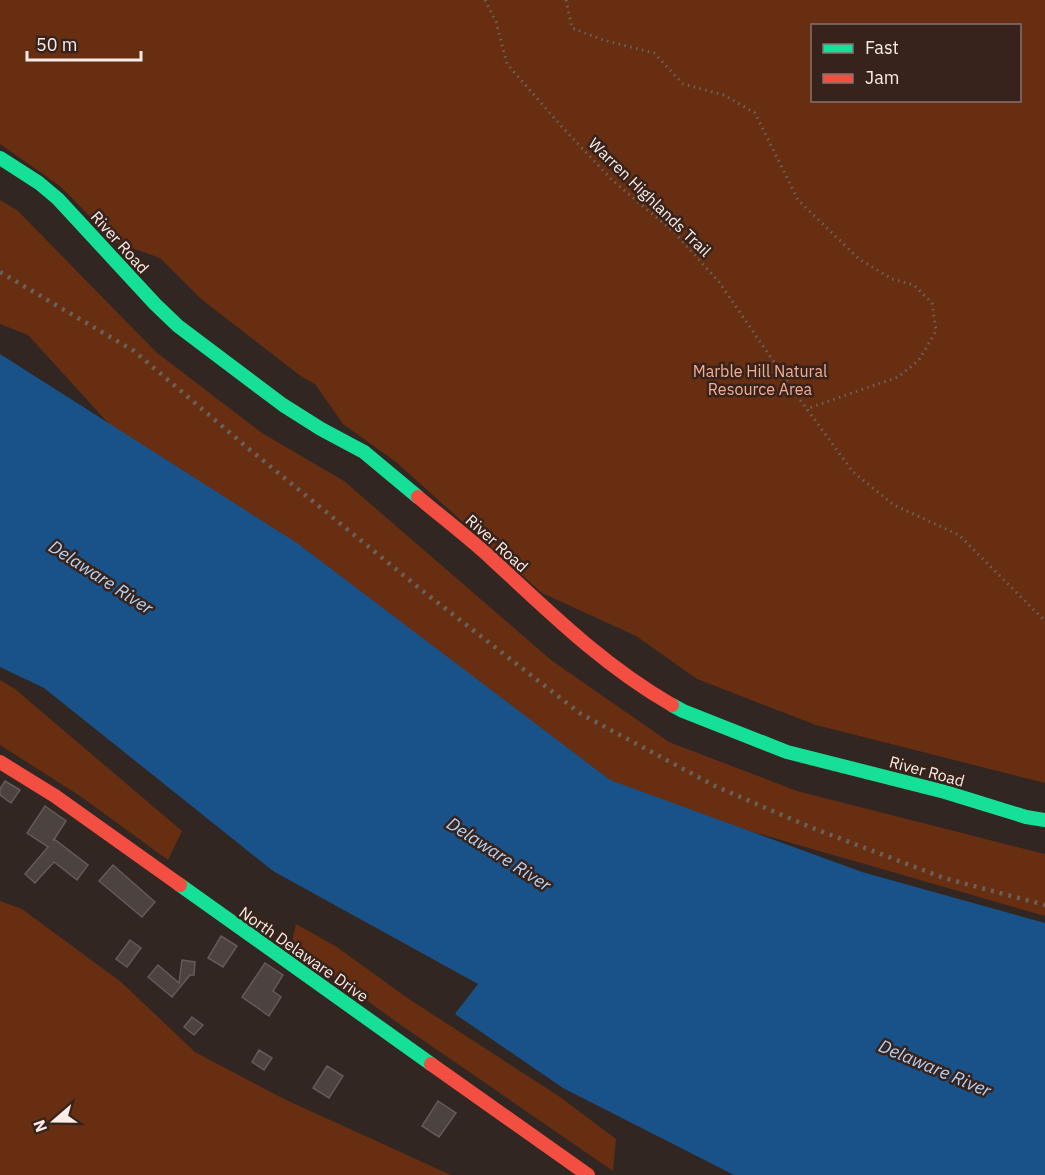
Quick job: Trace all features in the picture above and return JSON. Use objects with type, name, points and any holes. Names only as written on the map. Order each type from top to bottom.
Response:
[{"type":"street","name":"River Road","points":[[0,158],[39,183],[58,199],[178,326],[283,405],[363,452],[490,557],[549,614],[639,686],[683,711],[787,752],[945,792],[1026,817],[1045,820]]},
{"type":"street","name":"North Delaware Drive","points":[[0,762],[55,796],[588,1175]]},
{"type":"path","name":"Warren Highlands Trail","points":[[485,0],[496,22],[507,64],[562,128],[612,180],[675,233],[719,282],[806,409],[853,472],[894,505],[959,535],[1045,621]]},
{"type":"path","points":[[566,0],[572,28],[603,40],[654,53],[683,84],[724,95],[755,113],[798,200],[859,259],[892,279],[914,285],[932,303],[936,331],[919,360],[898,377],[806,409]]},
{"type":"green space","name":"Marble Hill Natural Resource Area","points":[[0,0],[1045,0],[1045,783],[816,725],[697,679],[636,636],[542,593],[396,462],[343,424],[315,384],[302,377],[201,299],[160,258],[115,242],[60,186],[0,144]]},
{"type":"green space","points":[[0,200],[18,211],[156,352],[262,433],[344,481],[551,660],[669,742],[797,791],[1045,854],[1045,916],[659,805],[530,742],[151,470],[28,335],[0,324]]},
{"type":"green space","points":[[0,680],[15,689],[182,831],[168,860],[80,796],[0,745]]},
{"type":"green space","points":[[0,901],[22,909],[121,982],[195,1052],[284,1099],[451,1175],[0,1175]]},
{"type":"green space","points":[[296,924],[337,947],[406,997],[560,1097],[616,1139],[613,1171],[398,1023],[291,946]]},
{"type":"water","name":"Delaware River","points":[[0,354],[297,543],[610,780],[862,872],[1045,923],[1045,1175],[734,1175],[563,1088],[455,1014],[478,984],[273,871],[44,688],[0,667]]},
{"type":"building","points":[[5,781],[20,790],[11,803],[0,795],[0,789]]},
{"type":"building","points":[[45,806],[66,821],[54,839],[88,865],[77,880],[54,862],[35,883],[25,874],[48,847],[27,833]]},
{"type":"building","points":[[113,865],[155,902],[142,917],[99,881]]},
{"type":"building","points":[[221,936],[237,946],[223,967],[208,958]]},
{"type":"building","points":[[130,940],[141,948],[127,967],[116,959]]},
{"type":"building","points":[[182,960],[195,962],[194,975],[190,975],[172,997],[148,977],[158,965],[179,983]]},
{"type":"building","points":[[265,963],[283,975],[273,991],[281,997],[269,1016],[242,997]]},
{"type":"building","points":[[192,1017],[203,1025],[194,1035],[184,1027]]},
{"type":"building","points":[[259,1050],[272,1058],[264,1070],[252,1062]]},
{"type":"building","points":[[327,1066],[343,1076],[329,1098],[313,1088]]},
{"type":"building","points":[[438,1101],[456,1113],[439,1137],[422,1126]]},
{"type":"railway","points":[[0,272],[134,351],[249,449],[424,592],[581,714],[715,786],[810,827],[944,878],[1045,905]]},
{"type":"traffic: fast","points":[[0,158],[39,183],[58,199],[178,326],[283,405],[364,452],[418,497]]},
{"type":"traffic: fast","points":[[672,705],[787,752],[945,792],[1026,817],[1045,820]]},
{"type":"traffic: fast","points":[[180,885],[431,1064]]},
{"type":"traffic: jam","points":[[418,497],[483,551],[600,656],[672,705]]},
{"type":"traffic: jam","points":[[0,762],[55,796],[180,885]]},
{"type":"traffic: jam","points":[[431,1064],[588,1175]]}]
